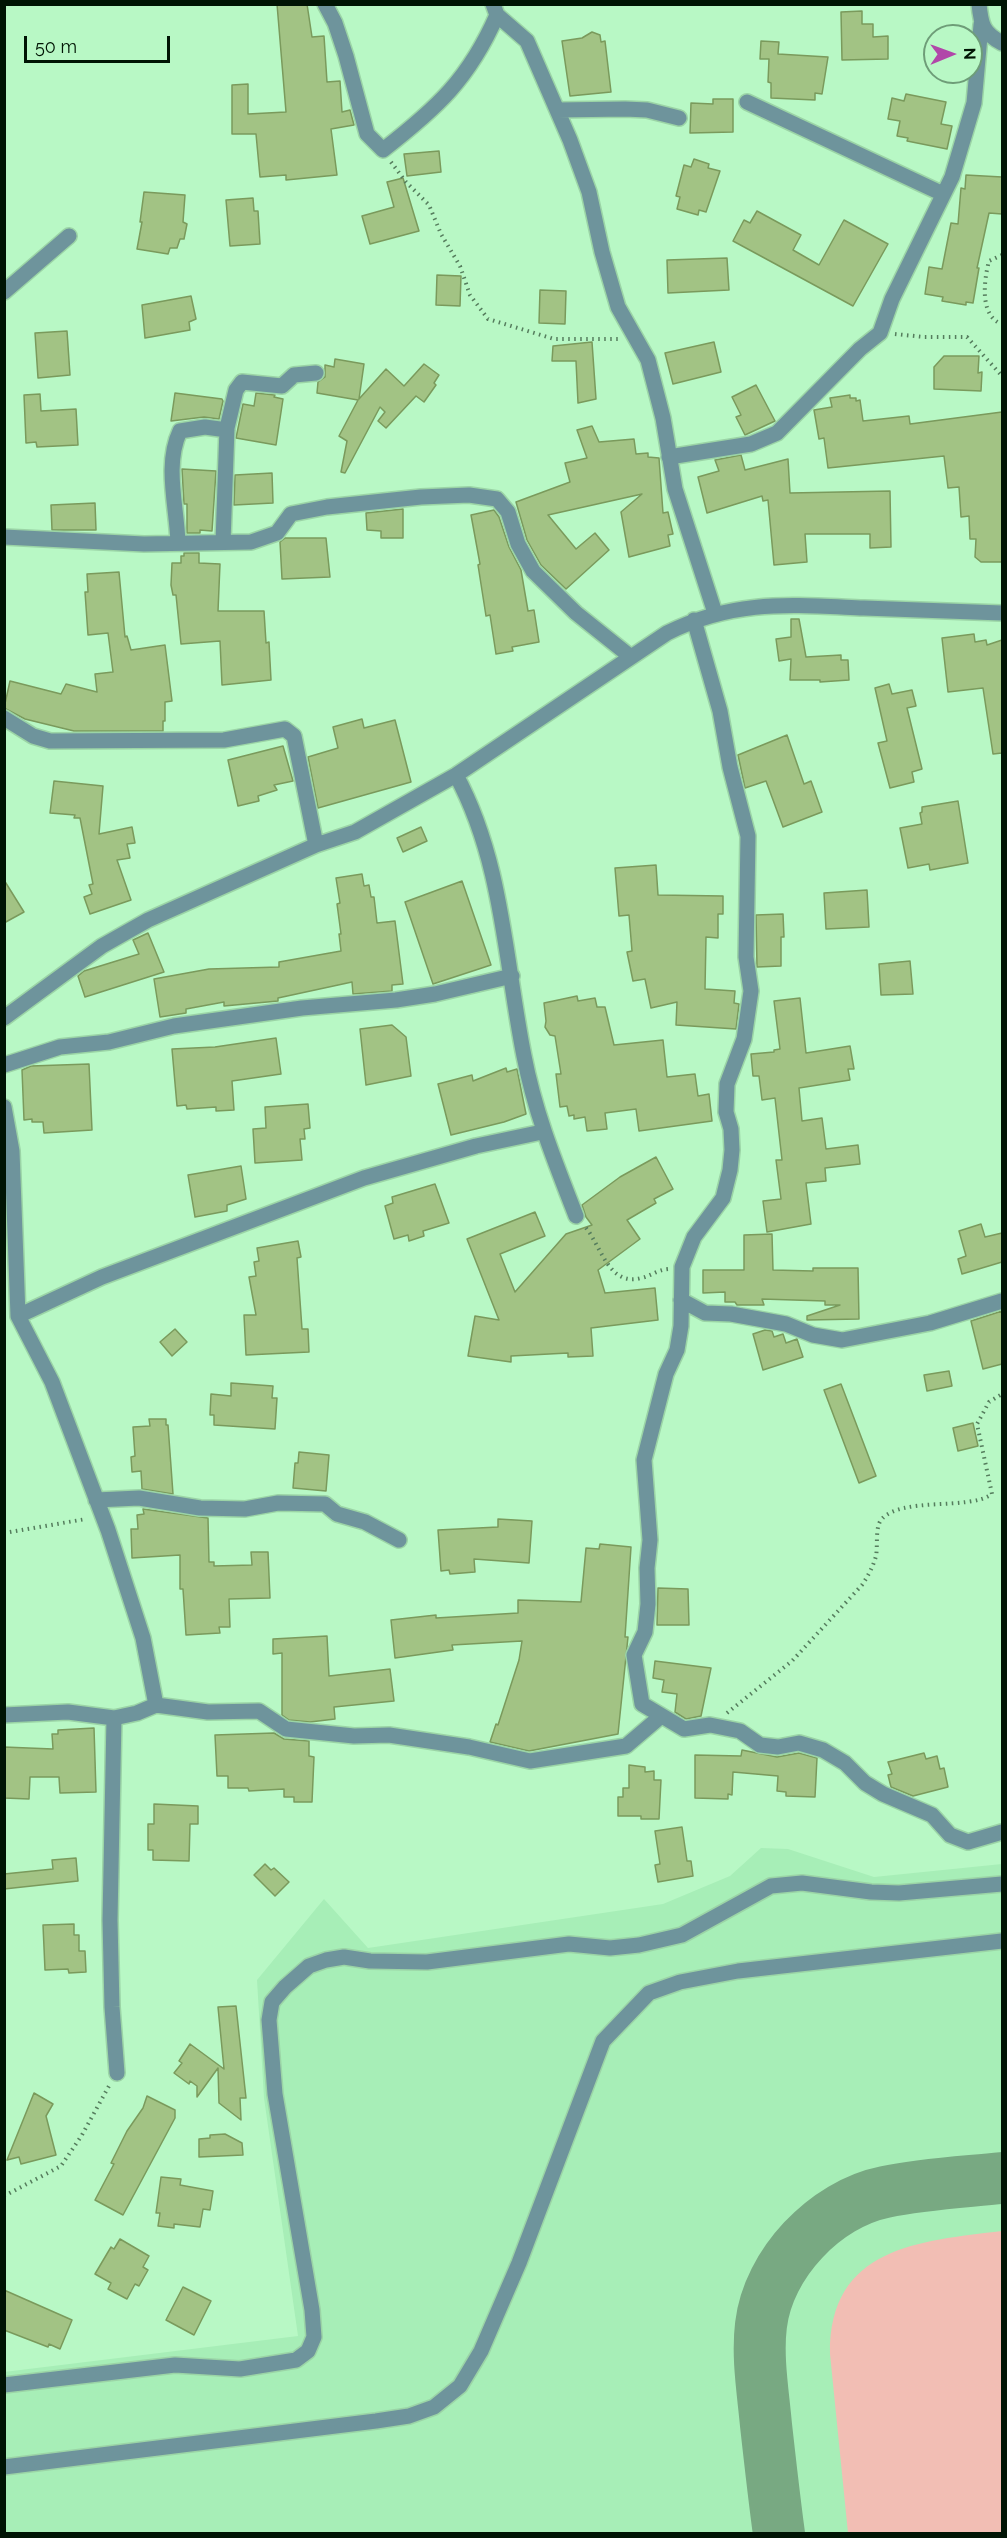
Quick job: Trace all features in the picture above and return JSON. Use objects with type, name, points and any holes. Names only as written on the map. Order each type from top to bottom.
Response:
[{"type":"street","points":[[325,4],[335,23],[346,56],[367,134],[383,150],[435,108],[456,84],[486,39],[495,10],[527,41],[558,110],[590,192],[602,252],[618,307],[648,360],[675,489],[715,613]]},
{"type":"street","points":[[979,4],[981,24]]},
{"type":"street","points":[[983,27],[993,38],[1002,43]]},
{"type":"street","points":[[669,457],[751,444],[777,433],[860,349],[880,333],[892,299],[952,177],[974,103],[976,84]]},
{"type":"street","points":[[747,102],[943,194]]},
{"type":"street","points":[[558,110],[647,110],[679,118]]},
{"type":"street","points":[[4,292],[69,236]]},
{"type":"street","points":[[223,542],[227,430],[236,390],[242,382],[282,386],[294,375],[316,373]]},
{"type":"street","points":[[178,543],[174,498],[175,442],[180,431],[191,428],[227,430]]},
{"type":"street","points":[[4,537],[144,544],[250,542],[277,533],[291,514],[327,507],[469,495],[497,499],[508,512],[518,544],[533,571],[576,613],[631,657]]},
{"type":"street","points":[[4,1018],[102,946],[148,920],[316,845],[355,832],[456,775],[667,633],[694,620],[715,613],[775,604],[1002,613]]},
{"type":"street","points":[[694,620],[720,711],[730,767],[748,836],[746,957],[751,991],[744,1039],[727,1084],[726,1112],[731,1129],[732,1150],[723,1198],[694,1237],[682,1267],[681,1326],[677,1350],[666,1374],[644,1460],[650,1540],[647,1568],[648,1604],[645,1632],[634,1655],[642,1704],[660,1717],[684,1729],[710,1725],[740,1731],[759,1745],[778,1746],[799,1743],[823,1750],[844,1764],[865,1783],[883,1794],[932,1815],[950,1835],[969,1842],[1002,1832]]},
{"type":"street","points":[[4,718],[33,736],[50,741],[224,740],[285,729],[294,736],[316,845]]},
{"type":"street","points":[[456,775],[471,803],[490,863],[504,924],[524,1055],[543,1132],[576,1216]]},
{"type":"street","points":[[4,1065],[60,1047],[109,1042],[174,1026],[293,1009],[396,1000],[435,994],[512,976]]},
{"type":"street","points":[[4,1107],[12,1151],[18,1316],[52,1382],[102,1514],[143,1638],[156,1705]]},
{"type":"street","points":[[18,1316],[102,1277],[364,1178],[476,1146],[543,1132]]},
{"type":"street","points":[[681,1300],[705,1313],[731,1314],[786,1324],[813,1335],[842,1340],[930,1323],[1002,1301]]},
{"type":"street","points":[[96,1500],[139,1498],[200,1508],[245,1509],[278,1503],[325,1504],[337,1514],[365,1522],[399,1540]]},
{"type":"street","points":[[4,1715],[68,1712],[114,1718],[137,1713],[156,1705],[208,1712],[259,1711],[286,1729],[354,1736],[389,1735],[479,1749],[530,1761],[626,1746],[660,1717]]},
{"type":"street","points":[[114,1718],[110,1920],[112,2007],[117,2073]]},
{"type":"street","points":[[4,2385],[175,2366],[240,2369],[296,2360],[308,2351],[314,2337],[312,2310],[275,2094],[269,2020],[272,2002],[285,1986],[309,1966],[344,1957],[370,1961],[427,1962],[569,1944],[610,1948],[639,1945],[682,1935],[771,1886],[802,1883],[863,1892],[899,1893],[1002,1884]]},
{"type":"street","points":[[4,2467],[376,2421],[409,2416],[434,2407],[460,2386],[481,2351],[519,2263],[603,2041],[649,1993],[680,1982],[738,1971],[1002,1941]]},
{"type":"path","points":[[383,150],[406,182],[429,205],[441,234],[460,266],[470,295],[488,319],[554,339],[636,339]]},
{"type":"path","points":[[1002,255],[989,261],[984,277],[988,311],[996,322],[1002,324]]},
{"type":"path","points":[[880,333],[924,337],[968,337],[1002,376]]},
{"type":"path","points":[[576,1216],[590,1232],[609,1268],[627,1278],[639,1279],[658,1270],[682,1267]]},
{"type":"path","points":[[710,1725],[792,1662],[861,1585],[870,1573],[875,1559],[879,1526],[887,1515],[904,1508],[980,1500],[993,1494],[977,1424],[989,1402],[1002,1394]]},
{"type":"path","points":[[4,1533],[80,1521],[102,1514]]},
{"type":"path","points":[[4,2196],[61,2166],[82,2135],[117,2073]]},
{"type":"shaded area","points":[[761,1848],[788,1849],[874,1877],[1002,1864],[1002,2533],[5,2533],[4,2372],[298,2336],[264,2098],[257,1980],[324,1899],[368,1948],[663,1904],[730,1876]]},
{"type":"shaded area","points":[[1002,2231],[1002,2533],[848,2533],[830,2354],[834,2318],[845,2291],[862,2271],[885,2256],[911,2246],[940,2239]]},
{"type":"building","points":[[277,4],[307,4],[312,37],[324,36],[327,82],[340,81],[342,112],[350,110],[354,125],[331,129],[337,175],[286,180],[286,175],[260,177],[256,134],[232,134],[232,85],[248,84],[248,114],[286,112]]},
{"type":"building","points":[[862,11],[862,24],[873,24],[873,37],[888,36],[888,59],[842,60],[841,12]]},
{"type":"building","points":[[592,32],[600,35],[601,42],[605,41],[611,92],[570,96],[562,41],[582,38]]},
{"type":"building","points":[[761,41],[779,42],[778,54],[828,57],[822,94],[815,93],[815,100],[771,98],[771,83],[768,82],[769,59],[760,59]]},
{"type":"building","points":[[906,94],[946,102],[941,124],[952,126],[947,149],[907,141],[908,138],[897,136],[900,121],[888,119],[892,98],[904,101]]},
{"type":"building","points":[[713,99],[733,99],[733,132],[690,133],[691,103],[713,104]]},
{"type":"building","points":[[439,151],[441,172],[407,176],[404,154]]},
{"type":"building","points":[[694,159],[709,164],[708,168],[720,171],[706,212],[699,210],[698,215],[677,209],[680,197],[676,196],[684,165],[691,167]]},
{"type":"building","points":[[966,175],[1002,177],[1002,214],[989,213],[977,268],[979,268],[973,303],[966,302],[966,305],[942,301],[943,297],[925,294],[929,267],[942,269],[951,223],[958,224],[961,188],[965,189]]},
{"type":"building","points":[[403,178],[419,231],[370,244],[362,216],[394,207],[387,182]]},
{"type":"building","points":[[144,192],[185,195],[183,222],[187,224],[184,239],[180,239],[177,248],[170,248],[168,254],[137,249]]},
{"type":"building","points":[[253,198],[254,211],[258,211],[260,244],[230,246],[226,200]]},
{"type":"building","points":[[757,211],[801,235],[793,250],[819,265],[844,220],[888,244],[853,306],[733,241],[744,220],[750,223]]},
{"type":"building","points":[[727,258],[729,290],[668,293],[667,260]]},
{"type":"building","points":[[437,275],[461,276],[460,306],[436,305]]},
{"type":"building","points":[[540,290],[566,291],[565,324],[539,323]]},
{"type":"building","points":[[191,296],[196,319],[189,322],[190,330],[145,338],[142,305]]},
{"type":"building","points":[[67,331],[70,375],[38,378],[35,333]]},
{"type":"building","points":[[592,342],[596,399],[578,403],[576,361],[552,361],[553,346]]},
{"type":"building","points":[[714,342],[721,372],[673,384],[665,353]]},
{"type":"building","points":[[944,356],[979,356],[978,373],[982,372],[981,391],[934,389],[934,367]]},
{"type":"building","points":[[335,359],[364,364],[359,399],[386,369],[404,386],[424,364],[439,375],[434,383],[436,385],[424,402],[416,396],[386,428],[378,421],[385,412],[380,407],[345,473],[341,472],[347,441],[339,436],[358,400],[317,393],[318,382],[325,377],[325,365],[334,367]]},
{"type":"building","points":[[756,385],[775,421],[745,435],[736,417],[741,415],[732,397]]},
{"type":"building","points":[[175,393],[222,399],[219,419],[204,417],[171,421]]},
{"type":"building","points":[[256,393],[275,395],[274,397],[283,399],[276,445],[236,438],[243,404],[254,406]]},
{"type":"building","points":[[40,394],[41,411],[76,409],[78,445],[37,447],[36,442],[26,443],[24,395]]},
{"type":"building","points":[[850,395],[850,398],[856,398],[856,401],[860,400],[863,421],[909,416],[910,424],[1002,412],[1002,562],[981,562],[975,557],[976,539],[970,539],[969,516],[961,517],[959,487],[948,488],[944,456],[828,468],[824,438],[819,439],[814,410],[832,407],[830,398]]},
{"type":"building","points":[[592,426],[599,442],[634,439],[636,454],[648,453],[648,457],[659,458],[663,513],[668,512],[673,534],[668,535],[670,546],[629,557],[621,512],[642,494],[548,515],[576,549],[595,533],[609,550],[566,589],[541,565],[527,540],[516,502],[570,482],[565,463],[587,458],[577,430]]},
{"type":"building","points":[[741,455],[745,470],[788,459],[790,493],[890,491],[891,547],[870,548],[870,534],[805,534],[807,562],[774,565],[768,500],[763,501],[762,496],[707,513],[698,477],[719,471],[715,460]]},
{"type":"building","points":[[182,469],[216,471],[212,531],[200,530],[200,533],[187,533],[187,504],[184,504]]},
{"type":"building","points":[[272,473],[273,503],[234,505],[235,475]]},
{"type":"building","points":[[95,503],[96,530],[52,530],[51,505]]},
{"type":"building","points":[[403,509],[403,538],[381,538],[381,531],[367,530],[366,513]]},
{"type":"building","points":[[494,510],[521,570],[528,611],[534,610],[539,642],[512,647],[513,651],[496,654],[490,615],[486,616],[471,515]]},
{"type":"building","points":[[285,538],[326,538],[330,577],[282,579],[280,542]]},
{"type":"building","points":[[184,553],[199,553],[199,563],[220,564],[218,611],[264,611],[266,643],[269,642],[271,680],[222,685],[220,641],[181,644],[176,595],[173,595],[171,585],[172,563],[181,563],[181,556],[184,556]]},
{"type":"building","points":[[119,572],[125,637],[127,636],[131,650],[165,645],[172,701],[165,702],[163,731],[74,731],[25,719],[4,708],[10,681],[61,694],[66,684],[97,692],[95,674],[113,672],[108,633],[88,635],[85,592],[88,592],[87,574]]},
{"type":"building","points":[[791,619],[799,619],[806,657],[841,655],[841,660],[848,660],[849,680],[820,682],[820,680],[790,680],[791,659],[779,661],[776,639],[791,637]]},
{"type":"building","points":[[974,634],[975,642],[986,640],[987,645],[1002,640],[1002,753],[993,754],[983,688],[948,692],[942,638]]},
{"type":"building","points":[[889,684],[892,694],[912,690],[916,706],[907,708],[922,769],[912,772],[914,782],[890,788],[878,743],[887,741],[875,688]]},
{"type":"building","points":[[362,719],[364,728],[395,720],[411,782],[318,808],[308,757],[338,748],[333,727]]},
{"type":"building","points":[[787,735],[804,784],[811,781],[822,812],[783,827],[766,781],[745,788],[738,755]]},
{"type":"building","points":[[283,746],[293,781],[274,785],[277,790],[258,796],[259,801],[238,806],[228,760]]},
{"type":"building","points":[[54,781],[103,786],[99,834],[132,827],[135,843],[127,844],[130,858],[117,860],[131,900],[90,914],[84,897],[92,894],[89,885],[93,884],[80,818],[74,818],[75,815],[50,813]]},
{"type":"building","points":[[958,801],[968,863],[930,870],[929,864],[908,868],[900,828],[922,824],[920,813],[922,807]]},
{"type":"building","points":[[421,827],[427,841],[403,852],[397,838]]},
{"type":"building","points":[[656,865],[658,895],[723,896],[723,914],[718,914],[718,938],[706,937],[705,989],[735,991],[734,1003],[739,1004],[736,1029],[676,1025],[677,1002],[651,1008],[645,979],[633,981],[627,952],[632,951],[629,915],[619,916],[615,868]]},
{"type":"building","points":[[362,874],[364,886],[369,885],[371,897],[374,897],[377,923],[395,921],[403,984],[392,985],[392,991],[353,994],[352,982],[278,998],[278,1001],[224,1006],[224,1002],[186,1009],[186,1013],[160,1017],[154,979],[209,969],[279,967],[279,962],[341,951],[337,904],[340,903],[336,878]]},
{"type":"building","points":[[4,880],[24,912],[4,923]]},
{"type":"building","points":[[462,881],[491,965],[433,984],[405,902]]},
{"type":"building","points":[[867,890],[869,927],[826,929],[824,893]]},
{"type":"building","points":[[783,914],[784,937],[781,937],[781,966],[757,967],[756,915]]},
{"type":"building","points":[[148,933],[164,972],[85,997],[78,976],[84,971],[139,954],[133,940]]},
{"type":"building","points":[[910,961],[913,994],[881,995],[879,964]]},
{"type":"building","points":[[577,996],[578,1001],[595,998],[597,1007],[605,1007],[614,1045],[663,1040],[667,1077],[695,1074],[698,1096],[709,1094],[712,1121],[639,1131],[636,1109],[605,1113],[607,1129],[587,1131],[585,1117],[574,1119],[574,1115],[569,1116],[567,1106],[560,1107],[556,1074],[561,1074],[555,1036],[550,1035],[545,1027],[544,1003]]},
{"type":"building","points":[[800,998],[806,1053],[850,1046],[854,1069],[848,1069],[850,1080],[799,1088],[802,1121],[822,1118],[826,1149],[858,1145],[860,1164],[825,1168],[826,1181],[806,1183],[811,1224],[767,1232],[763,1201],[781,1199],[776,1160],[782,1160],[775,1098],[762,1100],[759,1076],[753,1076],[751,1054],[774,1052],[780,1049],[774,1001]]},
{"type":"building","points":[[392,1025],[406,1037],[411,1076],[366,1085],[360,1029]]},
{"type":"building","points":[[276,1038],[281,1074],[232,1081],[234,1110],[216,1111],[216,1107],[187,1109],[186,1105],[177,1106],[172,1049],[215,1047]]},
{"type":"building","points":[[89,1064],[92,1130],[44,1133],[43,1122],[32,1122],[32,1119],[24,1120],[22,1070],[31,1066]]},
{"type":"building","points":[[506,1068],[507,1072],[517,1069],[526,1114],[451,1135],[438,1084],[472,1075],[473,1081]]},
{"type":"building","points":[[308,1104],[310,1128],[304,1129],[305,1139],[300,1139],[302,1160],[255,1163],[253,1129],[266,1128],[265,1107]]},
{"type":"building","points":[[656,1157],[673,1189],[654,1199],[656,1203],[627,1220],[640,1239],[598,1270],[605,1293],[655,1288],[658,1320],[591,1328],[593,1356],[568,1357],[568,1353],[511,1356],[511,1362],[468,1356],[475,1316],[499,1320],[467,1239],[535,1212],[545,1236],[500,1254],[515,1292],[566,1234],[592,1225],[582,1205],[620,1177]]},
{"type":"building","points":[[241,1166],[246,1199],[227,1205],[227,1211],[195,1217],[188,1175]]},
{"type":"building","points":[[435,1184],[449,1223],[423,1231],[424,1236],[409,1241],[408,1235],[394,1239],[385,1206],[393,1203],[392,1197]]},
{"type":"building","points":[[981,1224],[985,1237],[1002,1233],[1002,1262],[962,1274],[958,1259],[966,1256],[959,1231]]},
{"type":"building","points":[[772,1234],[773,1270],[813,1271],[813,1268],[858,1268],[859,1319],[807,1320],[807,1316],[840,1305],[825,1305],[825,1301],[762,1299],[764,1305],[737,1305],[735,1302],[725,1302],[725,1292],[703,1293],[703,1270],[744,1270],[744,1235]]},
{"type":"building","points":[[298,1241],[301,1257],[297,1258],[302,1329],[308,1329],[309,1352],[246,1355],[244,1315],[256,1315],[249,1277],[256,1276],[254,1262],[259,1261],[257,1248]]},
{"type":"building","points":[[1002,1311],[1002,1364],[983,1369],[971,1321]]},
{"type":"building","points":[[175,1329],[187,1342],[172,1356],[160,1342]]},
{"type":"building","points":[[765,1330],[772,1331],[774,1337],[783,1334],[786,1343],[797,1339],[803,1357],[763,1370],[753,1334]]},
{"type":"building","points":[[949,1371],[952,1386],[927,1391],[924,1375]]},
{"type":"building","points":[[231,1383],[273,1386],[272,1398],[277,1398],[275,1429],[214,1425],[214,1415],[210,1415],[211,1394],[231,1396]]},
{"type":"building","points":[[841,1384],[876,1476],[859,1483],[824,1390]]},
{"type":"building","points":[[149,1419],[166,1419],[166,1425],[168,1425],[173,1494],[142,1489],[141,1471],[132,1472],[131,1457],[135,1456],[133,1427],[150,1426]]},
{"type":"building","points":[[973,1423],[978,1446],[958,1451],[953,1428]]},
{"type":"building","points":[[299,1452],[329,1455],[326,1491],[293,1488],[295,1463],[298,1463]]},
{"type":"building","points":[[143,1509],[208,1518],[209,1562],[214,1562],[214,1566],[252,1565],[251,1552],[268,1552],[270,1598],[229,1599],[230,1627],[219,1627],[220,1633],[186,1635],[183,1589],[180,1589],[180,1555],[132,1558],[131,1529],[138,1529],[137,1515],[144,1514]]},
{"type":"building","points":[[498,1519],[532,1521],[529,1563],[474,1559],[475,1572],[450,1574],[449,1570],[441,1571],[438,1530],[498,1527]]},
{"type":"building","points":[[600,1544],[631,1547],[625,1637],[628,1637],[618,1734],[529,1751],[490,1742],[496,1724],[498,1725],[519,1660],[522,1641],[452,1645],[453,1650],[395,1658],[391,1620],[436,1615],[436,1618],[518,1613],[518,1600],[581,1602],[586,1548],[599,1549]]},
{"type":"building","points":[[658,1588],[688,1589],[689,1625],[657,1625]]},
{"type":"building","points":[[327,1636],[329,1676],[390,1669],[394,1701],[334,1707],[335,1719],[310,1722],[289,1720],[282,1715],[282,1653],[273,1654],[273,1639]]},
{"type":"building","points":[[655,1661],[711,1668],[701,1716],[686,1719],[675,1712],[677,1694],[662,1692],[664,1680],[653,1678]]},
{"type":"building","points":[[94,1728],[96,1792],[60,1793],[59,1777],[30,1777],[29,1799],[4,1798],[4,1747],[53,1749],[52,1734],[58,1734],[58,1730]]},
{"type":"building","points":[[274,1733],[284,1739],[309,1741],[309,1756],[314,1757],[312,1802],[294,1802],[294,1797],[284,1797],[284,1789],[249,1791],[248,1788],[228,1788],[228,1776],[217,1776],[215,1735]]},
{"type":"building","points":[[742,1750],[777,1757],[799,1753],[817,1758],[815,1797],[786,1796],[786,1792],[777,1791],[778,1776],[733,1772],[732,1795],[728,1794],[728,1799],[695,1798],[695,1755],[741,1756]]},
{"type":"building","points":[[924,1753],[926,1759],[937,1756],[940,1769],[944,1768],[948,1787],[913,1796],[891,1787],[888,1775],[892,1774],[888,1762]]},
{"type":"building","points":[[629,1765],[645,1767],[645,1772],[654,1771],[654,1780],[661,1780],[659,1819],[618,1816],[618,1797],[623,1797],[623,1788],[629,1788]]},
{"type":"building","points":[[154,1804],[198,1806],[198,1824],[190,1824],[189,1861],[153,1860],[153,1850],[148,1850],[148,1824],[154,1824]]},
{"type":"building","points":[[682,1827],[687,1861],[691,1861],[693,1876],[658,1882],[655,1865],[660,1864],[655,1831]]},
{"type":"building","points":[[76,1858],[78,1881],[4,1889],[4,1874],[53,1869],[52,1860]]},
{"type":"building","points":[[265,1864],[271,1870],[274,1868],[289,1882],[275,1896],[254,1875]]},
{"type":"building","points":[[74,1924],[74,1935],[79,1935],[79,1951],[85,1951],[86,1972],[69,1973],[68,1969],[45,1970],[43,1925]]},
{"type":"building","points":[[236,2006],[246,2098],[240,2098],[241,2120],[219,2103],[218,2068],[197,2097],[197,2086],[190,2081],[189,2084],[174,2073],[182,2063],[179,2061],[190,2044],[224,2069],[218,2007]]},
{"type":"building","points":[[34,2093],[53,2104],[46,2116],[56,2155],[21,2164],[19,2157],[7,2160]]},
{"type":"building","points":[[147,2096],[175,2110],[175,2118],[123,2215],[95,2200],[114,2164],[111,2163],[127,2131],[143,2108]]},
{"type":"building","points":[[225,2134],[242,2143],[243,2155],[199,2157],[199,2139],[210,2138],[210,2135]]},
{"type":"building","points":[[161,2177],[181,2179],[180,2185],[213,2191],[210,2210],[203,2209],[200,2227],[174,2224],[174,2228],[158,2226],[160,2213],[156,2213]]},
{"type":"building","points":[[120,2239],[149,2256],[143,2267],[148,2270],[139,2286],[135,2284],[127,2299],[108,2289],[111,2283],[95,2274],[111,2247],[114,2249]]},
{"type":"building","points":[[183,2287],[211,2301],[194,2335],[166,2320]]},
{"type":"building","points":[[4,2290],[72,2320],[60,2349],[49,2344],[48,2347],[4,2330]]},
{"type":"taxiway","points":[[779,2534],[762,2387],[760,2337],[766,2302],[787,2259],[821,2223],[841,2209],[863,2199],[914,2187],[1002,2178]]}]
